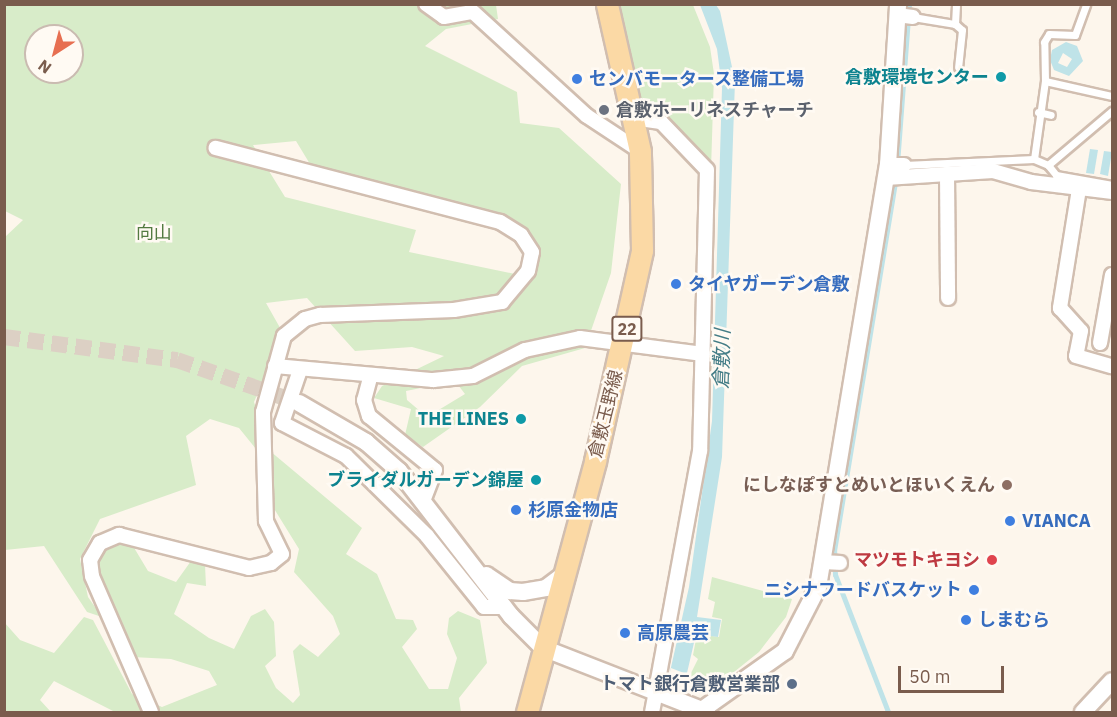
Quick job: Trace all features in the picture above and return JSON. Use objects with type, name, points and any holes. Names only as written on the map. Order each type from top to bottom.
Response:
[{"type":"main road","name":"倉敷玉野線","points":[[527,712],[623,345],[642,250],[640,151],[607,4]]},
{"type":"street","points":[[426,4],[444,17],[473,12],[587,116],[640,151]]},
{"type":"street","points":[[299,403],[366,442],[424,498],[505,607],[543,648],[661,691],[703,712],[785,651],[832,563],[895,170],[905,14]]},
{"type":"street","points":[[632,118],[661,122],[707,170],[700,451],[661,691],[652,712]]},
{"type":"street","points":[[152,712],[106,613],[90,560],[100,543],[119,535],[249,568],[271,564],[282,554],[266,521],[262,412],[284,336],[305,319],[501,302],[528,271],[532,252],[520,235],[500,222],[216,148]]},
{"type":"street","points":[[895,170],[947,174],[993,171],[1079,189],[1113,192]]},
{"type":"street","points":[[947,174],[948,298]]},
{"type":"street","points":[[1079,189],[1060,308],[1081,331],[1076,356],[1113,366]]},
{"type":"street","points":[[1100,343],[1113,275]]},
{"type":"street","points":[[275,366],[370,378],[472,376],[555,340],[702,354]]},
{"type":"street","points":[[300,370],[282,423],[346,456],[428,536],[484,607],[505,607]]},
{"type":"street","points":[[370,378],[364,400],[369,416],[435,471],[424,498]]},
{"type":"street","points":[[476,567],[510,591],[535,591],[562,576]]},
{"type":"street","points":[[1083,712],[1113,681]]},
{"type":"lane","points":[[955,24],[956,4]]},
{"type":"lane","points":[[1034,159],[1038,112],[1045,81],[1044,42],[1049,34],[1075,35],[1086,4]]},
{"type":"lane","points":[[905,14],[955,24],[962,30],[958,67]]},
{"type":"lane","points":[[1045,81],[1113,96]]},
{"type":"lane","points":[[1048,165],[1113,111]]},
{"type":"lane","points":[[1038,112],[1051,115]]},
{"type":"lane","points":[[895,170],[1034,159],[1048,165],[1056,175],[1113,185]]},
{"type":"green space","name":"向山","points":[[5,5],[496,5],[498,19],[446,29],[425,46],[517,92],[520,123],[559,128],[621,184],[611,273],[585,348],[522,366],[480,407],[423,447],[405,435],[411,409],[374,398],[382,386],[444,356],[412,347],[355,351],[307,298],[266,303],[283,333],[254,402],[270,451],[362,528],[346,554],[377,574],[396,619],[413,620],[417,629],[402,647],[429,689],[448,689],[457,658],[447,634],[449,618],[458,611],[480,620],[487,663],[459,698],[461,712],[115,712],[54,681],[40,700],[51,712],[5,712],[4,622],[20,640],[54,653],[84,617],[93,620],[132,694],[162,707],[217,685],[209,671],[171,659],[132,657],[99,581],[100,554],[116,544],[133,546],[148,571],[176,582],[191,561],[205,565],[206,586],[187,583],[174,614],[209,638],[234,649],[251,616],[265,609],[274,622],[276,656],[265,666],[276,688],[293,703],[300,695],[293,651],[300,644],[318,657],[340,634],[333,616],[294,572],[299,549],[273,507],[272,469],[239,428],[210,419],[186,436],[196,485],[100,519],[80,559],[88,597],[102,617],[87,612],[44,546],[5,550],[5,237],[23,220],[5,211]],"holes":[[[296,141],[313,169],[494,214],[523,249],[522,264],[515,274],[409,252],[416,230],[285,197],[253,145]],[[455,381],[465,394],[427,417],[407,400],[406,391]]]},
{"type":"green space","points":[[618,5],[693,5],[710,47],[714,74],[711,170],[659,115],[640,108]]},
{"type":"green space","points":[[712,577],[792,599],[786,617],[759,652],[734,672],[703,684],[689,677],[698,659],[693,655],[697,634],[719,637],[722,619],[712,617],[715,602],[708,599]]},
{"type":"water","name":"倉敷川","points":[[700,5],[716,5],[720,11],[735,81],[722,457],[697,617],[721,620],[718,637],[696,634],[678,712],[661,712],[689,587],[712,421],[722,88],[717,49]]},
{"type":"water","points":[[1066,42],[1077,46],[1083,61],[1069,76],[1054,70],[1050,60],[1052,50]],"holes":[[[1063,53],[1072,59],[1067,67],[1058,63]]]},
{"type":"water","points":[[1090,149],[1098,150],[1094,174],[1086,173]]},
{"type":"water","points":[[1104,151],[1112,152],[1108,176],[1100,174]]},
{"type":"pier","points":[[671,668],[689,675],[680,712],[659,712]]},
{"type":"waterway","points":[[897,164],[909,4]]},
{"type":"waterway","points":[[888,712],[835,575],[834,551],[896,178]]},
{"type":"tunnel","points":[[4,337],[177,360],[299,403]]},
{"type":"place","name":"倉敷環境センター","points":[[1001,77]]},
{"type":"place","name":"センバモータース整備工場","points":[[577,79]]},
{"type":"place","name":"倉敷ホーリネスチャーチ","points":[[604,110]]},
{"type":"place","name":"タイヤガーデン倉敷","points":[[676,284]]},
{"type":"place","name":"THE LINES","points":[[521,419]]},
{"type":"place","name":"ブライダルガーデン錦屋","points":[[536,480]]},
{"type":"place","name":"にしなぽすとめいとほいくえん","points":[[1007,485]]},
{"type":"place","name":"杉原金物店","points":[[516,510]]},
{"type":"place","name":"VIANCA","points":[[1010,521]]},
{"type":"place","name":"マツモトキヨシ","points":[[992,560]]},
{"type":"place","name":"ニシナフードバスケット","points":[[974,590]]},
{"type":"place","name":"しまむら","points":[[966,620]]},
{"type":"place","name":"高原農芸","points":[[625,633]]},
{"type":"place","name":"トマト銀行倉敷営業部","points":[[792,684]]}]
